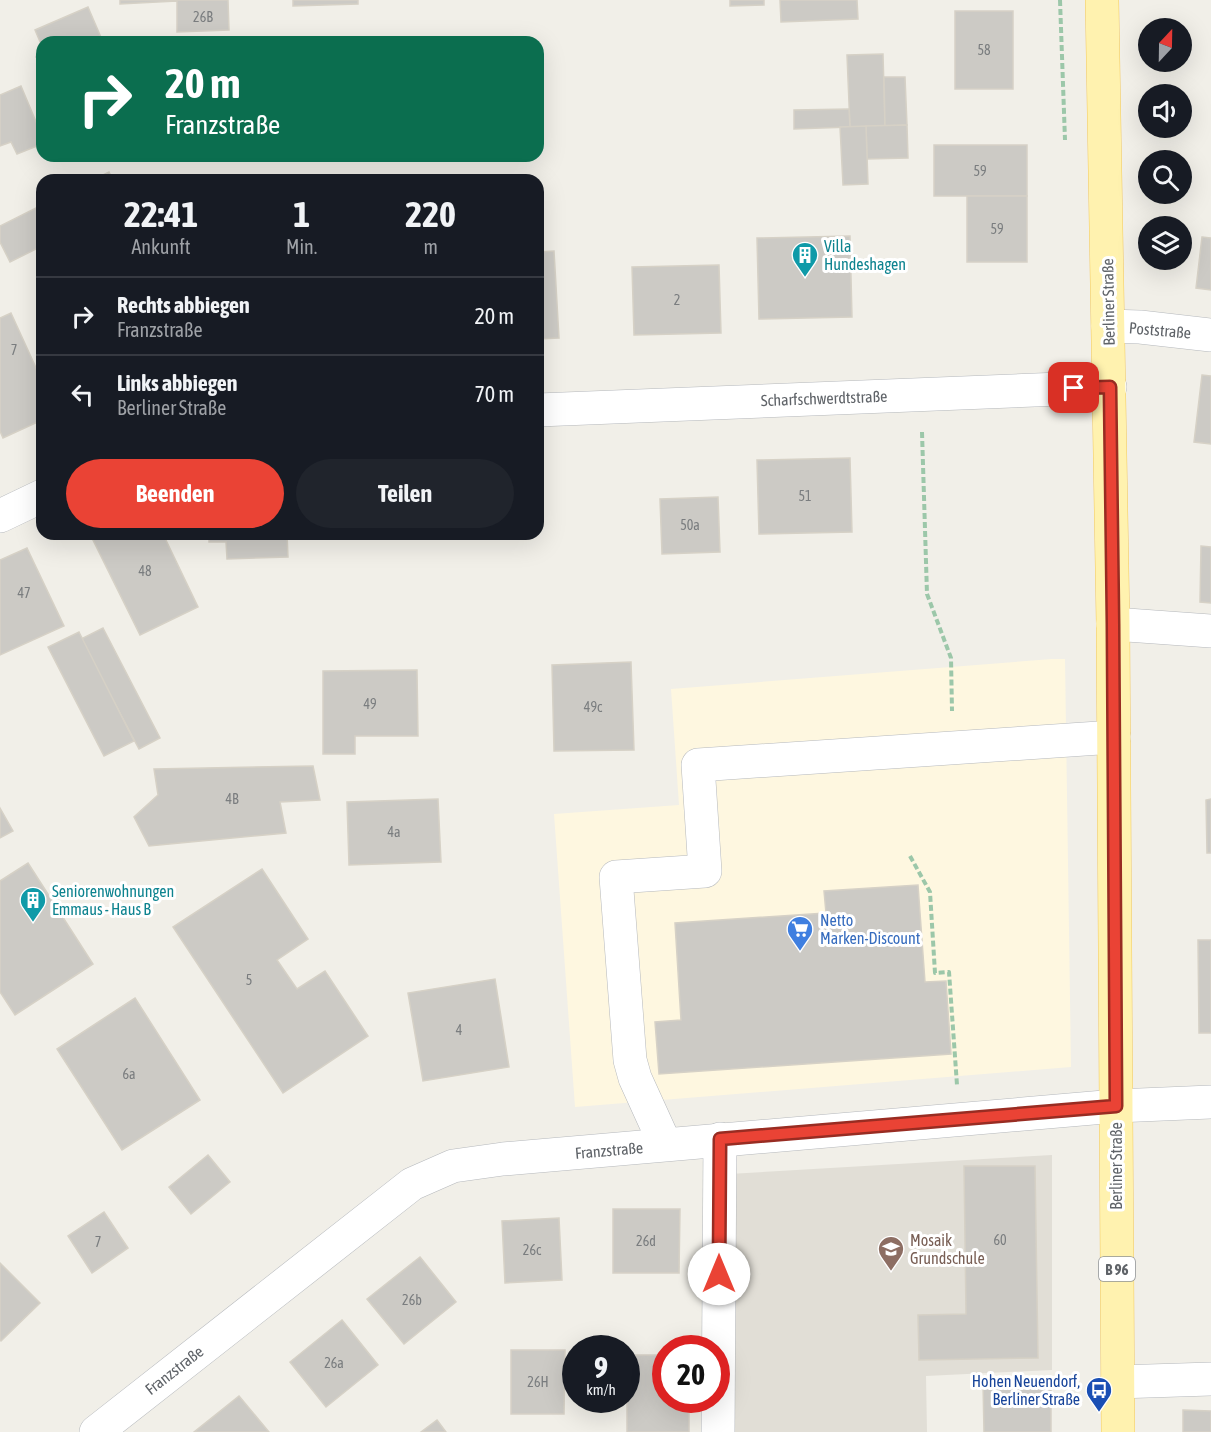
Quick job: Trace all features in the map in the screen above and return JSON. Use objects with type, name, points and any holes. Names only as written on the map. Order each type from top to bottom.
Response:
[{"type":"main road","name":"Berliner Straße","points":[[1102,0],[1113,624],[1118,1432]]},
{"type":"street","name":"Poststraße","points":[[1108,326],[1211,335]]},
{"type":"street","name":"Scharfschwerdtstraße","points":[[544,410],[1110,387]]},
{"type":"street","points":[[0,516],[36,499]]},
{"type":"street","points":[[1113,624],[1211,631]]},
{"type":"street","points":[[665,1144],[635,1078],[630,1060],[616,877],[705,871],[698,765],[1114,737]]},
{"type":"street","name":"Franzstraße","points":[[96,1432],[412,1184],[453,1166],[720,1139],[1116,1106],[1211,1102]]},
{"type":"street","points":[[718,1432],[720,1139]]},
{"type":"street","points":[[1117,1382],[1211,1379]]},
{"type":"path","points":[[920,395],[927,594],[951,658],[953,747]]},
{"type":"path","points":[[910,856],[930,892],[936,973],[949,972],[960,1120]]},
{"type":"shaded area","points":[[1065,659],[1071,1067],[575,1107],[554,814],[679,805],[671,689]]},
{"type":"shaded area","name":"Mosaik Grundschule","points":[[1052,1155],[1052,1370],[926,1376],[927,1432],[728,1432],[728,1413],[730,1413],[729,1174]]},
{"type":"building","points":[[120,0],[228,0],[229,30],[177,32],[177,1],[120,4]]},
{"type":"building","points":[[293,0],[358,0],[358,4],[293,6]]},
{"type":"building","points":[[730,0],[764,0],[764,5],[730,6]]},
{"type":"building","points":[[780,0],[857,0],[858,19],[781,22]]},
{"type":"building","points":[[88,7],[100,36],[38,36],[35,30]]},
{"type":"building","points":[[955,11],[1013,11],[1013,89],[955,89]]},
{"type":"building","points":[[883,54],[885,126],[850,127],[847,55]]},
{"type":"building","points":[[884,77],[905,77],[907,125],[885,126]]},
{"type":"building","points":[[21,86],[36,122],[36,146],[17,154],[11,142],[0,146],[0,95]]},
{"type":"building","points":[[849,109],[850,127],[794,129],[794,110]]},
{"type":"building","points":[[907,125],[908,158],[867,159],[866,126]]},
{"type":"building","points":[[866,126],[868,184],[843,185],[840,127]]},
{"type":"building","points":[[934,145],[1027,145],[1027,196],[934,196]]},
{"type":"building","points":[[967,196],[1027,196],[1027,262],[967,262]]},
{"type":"building","points":[[36,208],[36,249],[10,262],[0,242],[0,226]]},
{"type":"building","name":"Villa Hundeshagen","points":[[850,236],[852,317],[759,319],[757,238]]},
{"type":"building","points":[[1202,237],[1211,238],[1211,290],[1196,288]]},
{"type":"building","points":[[554,251],[559,338],[544,339],[544,252]]},
{"type":"building","points":[[719,265],[721,333],[634,335],[632,267]]},
{"type":"building","points":[[11,313],[36,368],[36,423],[3,438],[0,431],[0,318]]},
{"type":"building","points":[[1202,375],[1211,376],[1211,444],[1194,442]]},
{"type":"building","points":[[850,458],[852,532],[759,534],[757,460]]},
{"type":"building","points":[[718,497],[720,552],[662,554],[660,499]]},
{"type":"building","points":[[93,540],[166,540],[198,607],[140,635]]},
{"type":"building","points":[[209,540],[287,540],[288,557],[227,559],[226,542],[209,542]]},
{"type":"building","points":[[1201,546],[1211,547],[1211,603],[1200,602]]},
{"type":"building","points":[[27,548],[64,626],[0,655],[0,560]]},
{"type":"building","points":[[103,628],[160,738],[139,749],[81,639]]},
{"type":"building","points":[[79,632],[134,741],[104,756],[48,647]]},
{"type":"building","points":[[631,662],[634,750],[554,751],[552,665]]},
{"type":"building","points":[[417,670],[418,736],[355,736],[355,754],[323,754],[323,671]]},
{"type":"building","points":[[313,766],[320,800],[280,802],[286,833],[149,846],[134,817],[158,795],[154,769]]},
{"type":"building","points":[[438,799],[441,862],[349,865],[347,802]]},
{"type":"building","points":[[1211,799],[1211,853],[1207,853],[1206,800]]},
{"type":"building","points":[[0,808],[13,831],[0,838]]},
{"type":"building","name":"Seniorenwohnungen Emmaus - Haus B","points":[[28,863],[93,964],[15,1015],[0,992],[0,881]]},
{"type":"building","points":[[262,869],[308,939],[277,960],[297,989],[325,971],[368,1036],[283,1093],[173,927]]},
{"type":"building","name":"Netto Marken-Discount","points":[[918,885],[925,982],[946,981],[951,1054],[659,1074],[655,1022],[681,1020],[675,923],[826,913],[824,891]]},
{"type":"building","points":[[1198,940],[1211,940],[1211,1033],[1199,1033]]},
{"type":"building","points":[[495,979],[509,1067],[423,1081],[408,993]]},
{"type":"building","points":[[135,998],[200,1100],[122,1150],[57,1049]]},
{"type":"building","points":[[208,1155],[230,1182],[191,1214],[169,1187]]},
{"type":"building","points":[[964,1166],[1035,1166],[1038,1358],[919,1360],[918,1315],[966,1314]]},
{"type":"building","points":[[613,1209],[680,1209],[679,1273],[613,1273]]},
{"type":"building","points":[[104,1212],[128,1248],[92,1273],[68,1236]]},
{"type":"building","points":[[559,1218],[562,1280],[505,1283],[502,1221]]},
{"type":"building","points":[[420,1257],[456,1302],[404,1344],[367,1299]]},
{"type":"building","points":[[0,1263],[40,1303],[1,1341],[0,1340]]},
{"type":"building","points":[[342,1320],[378,1365],[326,1407],[290,1362]]},
{"type":"building","points":[[511,1350],[562,1350],[562,1413],[564,1414],[511,1414]]},
{"type":"building","points":[[640,1355],[652,1355],[652,1413],[689,1413],[689,1432],[627,1432],[627,1413],[640,1413]]},
{"type":"building","points":[[1051,1381],[1051,1432],[984,1432],[983,1383]]},
{"type":"building","points":[[239,1396],[269,1432],[194,1432]]},
{"type":"building","points":[[1183,1410],[1211,1411],[1211,1432],[1183,1432]]},
{"type":"building","points":[[437,1420],[446,1432],[421,1432]]},
{"type":"place","name":"Villa Hundeshagen","points":[[805,278]]},
{"type":"place","name":"Seniorenwohnungen Emmaus - Haus B","points":[[33,923]]},
{"type":"place","name":"Netto Marken-Discount","points":[[800,952]]},
{"type":"place","name":"Mosaik Grundschule","points":[[891,1272]]},
{"type":"place","name":"Hohen Neuendorf, Berliner Straße","points":[[1099,1413]]},
{"type":"route","points":[[719,1274],[720,1139],[1116,1106],[1110,387],[1074,388]]}]
